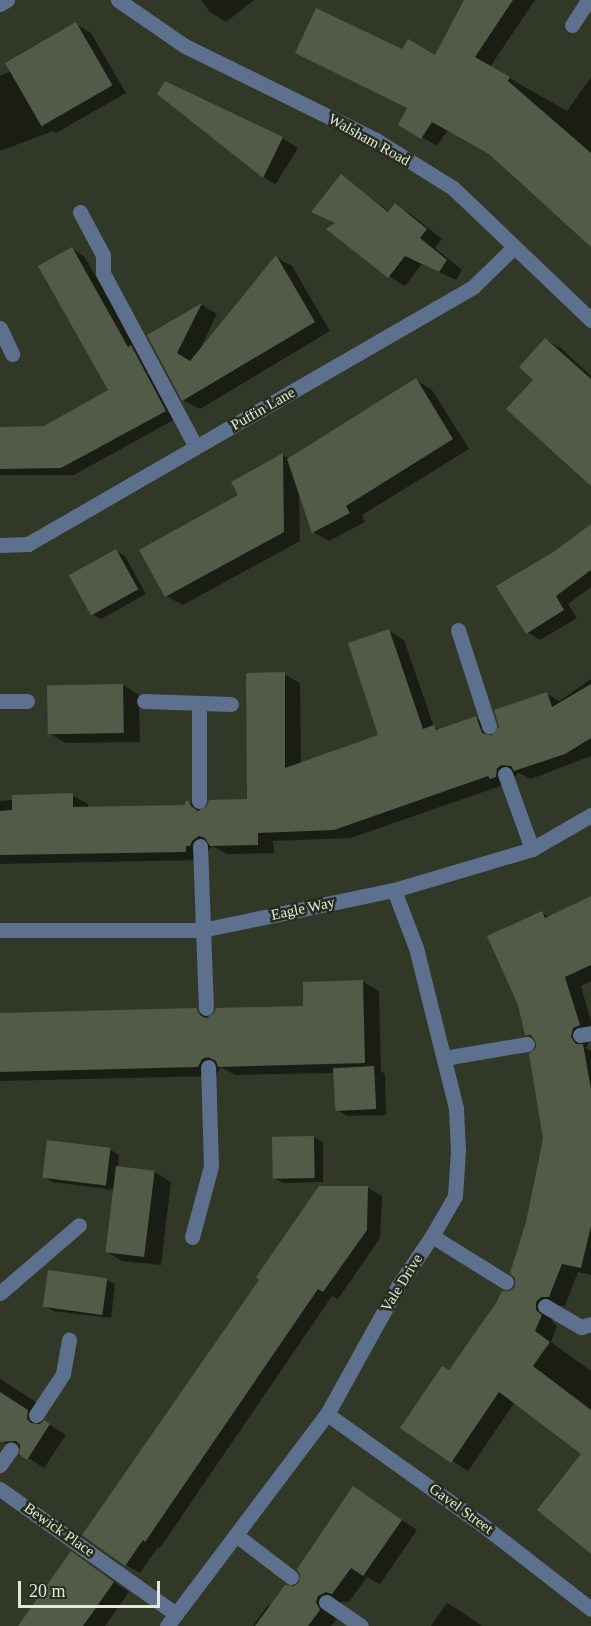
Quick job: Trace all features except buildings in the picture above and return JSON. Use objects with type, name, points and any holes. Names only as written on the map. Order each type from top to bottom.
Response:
[{"type":"street","points":[[0,4],[7,0]]},
{"type":"street","name":"Walsham Road","points":[[118,0],[185,46],[376,140],[453,188],[513,248],[591,320]]},
{"type":"street","points":[[572,25],[588,0]]},
{"type":"street","points":[[80,212],[104,255],[103,273],[196,447]]},
{"type":"street","name":"Puffin Lane","points":[[0,545],[28,544],[473,287],[513,248]]},
{"type":"street","points":[[0,328],[12,354]]},
{"type":"street","points":[[459,630],[489,726]]},
{"type":"street","points":[[0,701],[27,701]]},
{"type":"street","points":[[144,701],[199,705],[231,704]]},
{"type":"street","points":[[199,705],[199,801]]},
{"type":"street","points":[[505,774],[532,849]]},
{"type":"street","name":"Eagle Way","points":[[0,930],[202,930],[394,890],[532,849],[591,815]]},
{"type":"street","points":[[200,846],[206,1008]]},
{"type":"street","name":"Vale Drive","points":[[171,1620],[327,1414],[398,1286],[432,1236],[454,1196],[456,1108],[416,948],[394,890]]},
{"type":"street","points":[[444,1058],[527,1044]]},
{"type":"street","points":[[192,1237],[211,1166],[208,1067]]},
{"type":"street","points":[[0,1293],[79,1225]]},
{"type":"street","points":[[432,1236],[506,1282]]},
{"type":"street","points":[[545,1306],[581,1327],[591,1324]]},
{"type":"street","points":[[36,1415],[63,1374],[69,1340]]},
{"type":"street","name":"Gavel Street","points":[[327,1414],[480,1523],[591,1609]]},
{"type":"street","points":[[0,1465],[11,1449]]},
{"type":"street","name":"Bewick Place","points":[[0,1489],[171,1620]]},
{"type":"street","points":[[236,1535],[291,1577]]},
{"type":"street","points":[[326,1602],[361,1626]]}]
